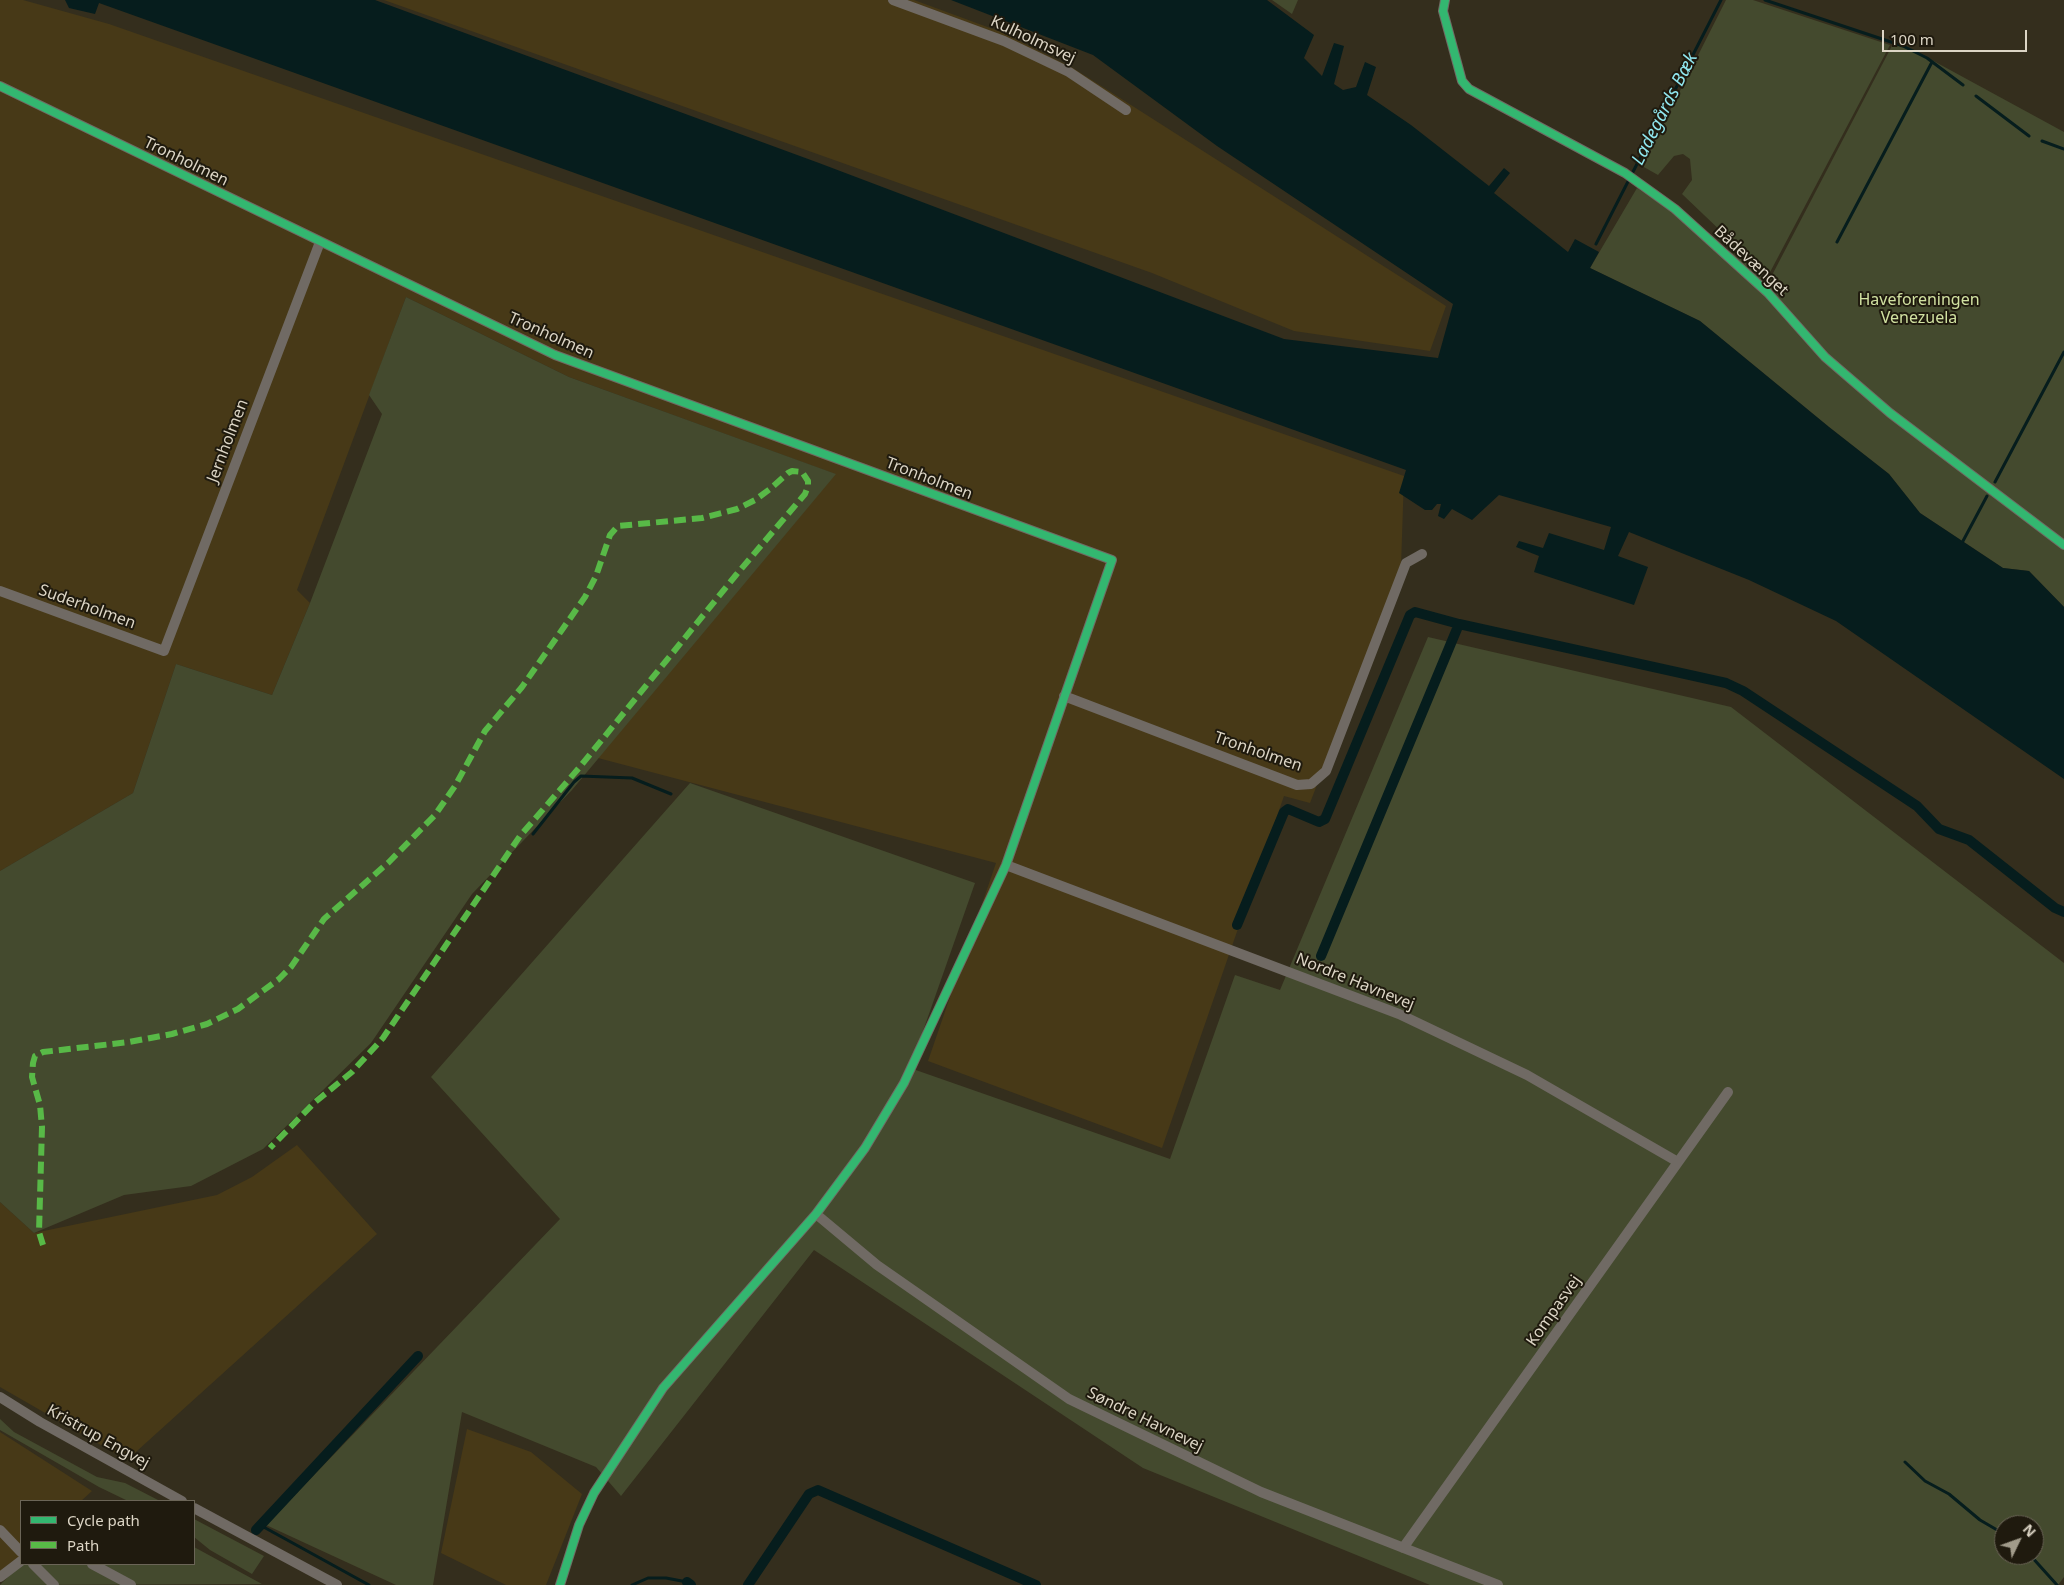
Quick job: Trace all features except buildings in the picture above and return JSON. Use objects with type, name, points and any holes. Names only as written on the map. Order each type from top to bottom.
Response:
[{"type":"street","name":"Kulholmsvej","points":[[893,0],[1004,41],[1069,72],[1126,110]]},
{"type":"street","name":"Bådevænget","points":[[1445,0],[1443,11],[1462,81],[1469,89],[1625,174],[1675,209],[1768,292],[1825,357],[1890,414],[2064,545]]},
{"type":"street","name":"Tronholmen","points":[[0,86],[555,355],[1112,560],[1064,696],[1297,785],[1311,784],[1326,771],[1406,563],[1422,554]]},
{"type":"street","name":"Jernholmen","points":[[164,651],[320,242]]},
{"type":"street","name":"Suderholmen","points":[[0,591],[164,651]]},
{"type":"street","points":[[560,1585],[579,1525],[594,1492],[663,1388],[816,1214],[865,1148],[904,1083],[1006,865],[1064,696]]},
{"type":"street","name":"Nordre Havnevej","points":[[1006,865],[1399,1014],[1527,1075],[1678,1162]]},
{"type":"street","name":"Kompasvej","points":[[1403,1548],[1728,1092]]},
{"type":"street","name":"Søndre Havnevej","points":[[816,1214],[877,1265],[1069,1399],[1261,1492],[1498,1585]]},
{"type":"street","name":"Kristrup Engvej","points":[[0,1397],[40,1422],[180,1500]]},
{"type":"street","points":[[195,1509],[338,1585]]},
{"type":"street","points":[[0,1530],[20,1551]]},
{"type":"street","points":[[0,1577],[20,1562]]},
{"type":"street","points":[[34,1565],[54,1585]]},
{"type":"street","points":[[94,1565],[131,1585]]},
{"type":"shaded area","points":[[0,0],[23,0],[109,24],[1404,476],[1401,567],[1310,803],[1284,796],[1162,1148],[928,1061],[996,863],[598,758],[835,474],[569,377],[406,297],[297,590],[310,603],[272,695],[176,664],[133,793],[0,871]]},
{"type":"shaded area","points":[[384,0],[914,0],[1001,32],[1073,68],[1446,306],[1430,351],[1294,331],[1152,273]]},
{"type":"shaded area","points":[[297,1145],[377,1234],[127,1460],[0,1387],[0,1202],[34,1233],[217,1195],[252,1177]]},
{"type":"shaded area","points":[[467,1429],[531,1452],[582,1494],[546,1585],[506,1585],[441,1553]]},
{"type":"shaded area","points":[[0,1432],[92,1491],[82,1500],[20,1500],[20,1557],[0,1575]]},
{"type":"green space","points":[[1272,0],[1298,0],[1292,14]]},
{"type":"green space","points":[[1726,0],[1753,0],[1890,45],[1768,276],[1682,194],[1692,180],[1690,159],[1683,154],[1674,156],[1658,175],[1642,166]]},
{"type":"green space","name":"Haveforeningen Venezuela","points":[[1895,40],[2064,132],[2064,607],[2029,571],[2003,568],[1920,513],[1889,474],[1700,321],[1590,268],[1637,188],[1770,279]]},
{"type":"green space","points":[[406,297],[569,377],[836,474],[572,790],[472,894],[371,1043],[263,1149],[191,1186],[124,1195],[34,1233],[0,1202],[0,871],[133,793],[176,664],[272,695],[310,603],[382,414],[369,395]]},
{"type":"green space","points":[[1428,637],[1731,707],[2064,963],[2064,1577],[2058,1585],[1430,1585],[1143,1468],[814,1250],[621,1496],[596,1467],[462,1412],[433,1585],[396,1585],[266,1525],[560,1219],[431,1077],[690,783],[975,883],[910,1068],[1170,1159],[1235,975],[1280,990]]},
{"type":"green space","points":[[0,1419],[14,1432],[97,1477],[125,1483],[158,1500],[126,1500],[99,1487],[0,1430]]},
{"type":"green space","points":[[195,1520],[264,1556],[252,1574],[210,1550],[195,1538]]},
{"type":"green space","points":[[195,1548],[262,1584],[0,1585],[20,1565],[195,1565]]},
{"type":"water","points":[[65,0],[375,0],[819,163],[1284,339],[1438,358],[1453,304],[1217,146],[1093,55],[951,0],[1267,0],[1314,35],[1304,58],[1322,76],[1334,43],[1344,46],[1334,84],[1343,90],[1356,87],[1365,62],[1376,67],[1367,95],[1411,125],[1489,186],[1504,168],[1510,173],[1494,193],[1568,252],[1575,239],[1599,252],[1590,268],[1700,321],[1889,474],[1920,513],[2003,568],[2029,571],[2064,607],[2064,779],[1836,621],[1749,580],[1629,532],[1618,556],[1648,567],[1634,605],[1534,572],[1539,556],[1516,547],[1519,541],[1543,548],[1549,533],[1604,550],[1611,527],[1499,495],[1472,520],[1452,509],[1444,519],[1438,516],[1441,504],[1437,504],[1432,510],[1425,510],[1399,493],[1406,470],[99,3],[95,14],[69,8]]},
{"type":"waterway","name":"Ladegårds Bæk","points":[[1596,244],[1721,0]]},
{"type":"waterway","points":[[1765,0],[1903,46],[1927,58],[1963,85]]},
{"type":"waterway","points":[[1837,242],[1932,62]]},
{"type":"waterway","points":[[1976,96],[2029,136]]},
{"type":"waterway","points":[[2042,141],[2064,149]]},
{"type":"waterway","points":[[1995,482],[2064,352]]},
{"type":"waterway","points":[[1963,541],[1987,496]]},
{"type":"waterway","points":[[1237,925],[1284,812],[1288,809],[1319,822],[1325,819],[1410,615],[1415,612],[1459,624],[1726,683],[1743,691],[1917,806],[1939,829],[1969,840],[2055,908],[2064,912]]},
{"type":"waterway","points":[[1321,956],[1459,624]]},
{"type":"waterway","points":[[533,834],[574,782],[581,776],[632,778],[671,794]]},
{"type":"waterway","points":[[256,1530],[418,1356]]},
{"type":"waterway","points":[[1905,1462],[1925,1481],[1949,1494],[1980,1520],[1994,1528]]},
{"type":"waterway","points":[[748,1585],[809,1494],[818,1490],[1036,1585]]},
{"type":"waterway","points":[[260,1525],[369,1585]]},
{"type":"waterway","points":[[2039,1565],[2057,1585]]},
{"type":"waterway","points":[[632,1585],[648,1578],[666,1578],[687,1582]]},
{"type":"waterway","points":[[687,1582],[691,1585]]},
{"type":"marked path","points":[[43,1245],[39,1232],[42,1127],[40,1105],[32,1077],[35,1056],[43,1052],[129,1042],[172,1034],[207,1024],[238,1009],[279,979],[291,967],[324,919],[389,862],[435,815],[455,786],[485,731],[522,687],[585,597],[596,576],[610,535],[618,526],[702,518],[737,509],[755,500],[788,473],[792,471],[802,472],[808,481],[805,494],[736,575],[579,768],[520,836],[383,1038],[352,1072],[314,1103],[270,1148]]},
{"type":"cycle path","points":[[1445,0],[1443,11],[1462,81],[1469,89],[1625,173],[1675,209],[1768,293],[1825,357],[1890,413],[2064,545]]},
{"type":"cycle path","points":[[0,86],[555,355],[1112,560],[1006,865],[904,1083],[865,1148],[816,1214],[663,1388],[594,1493],[579,1525],[560,1585]]}]
